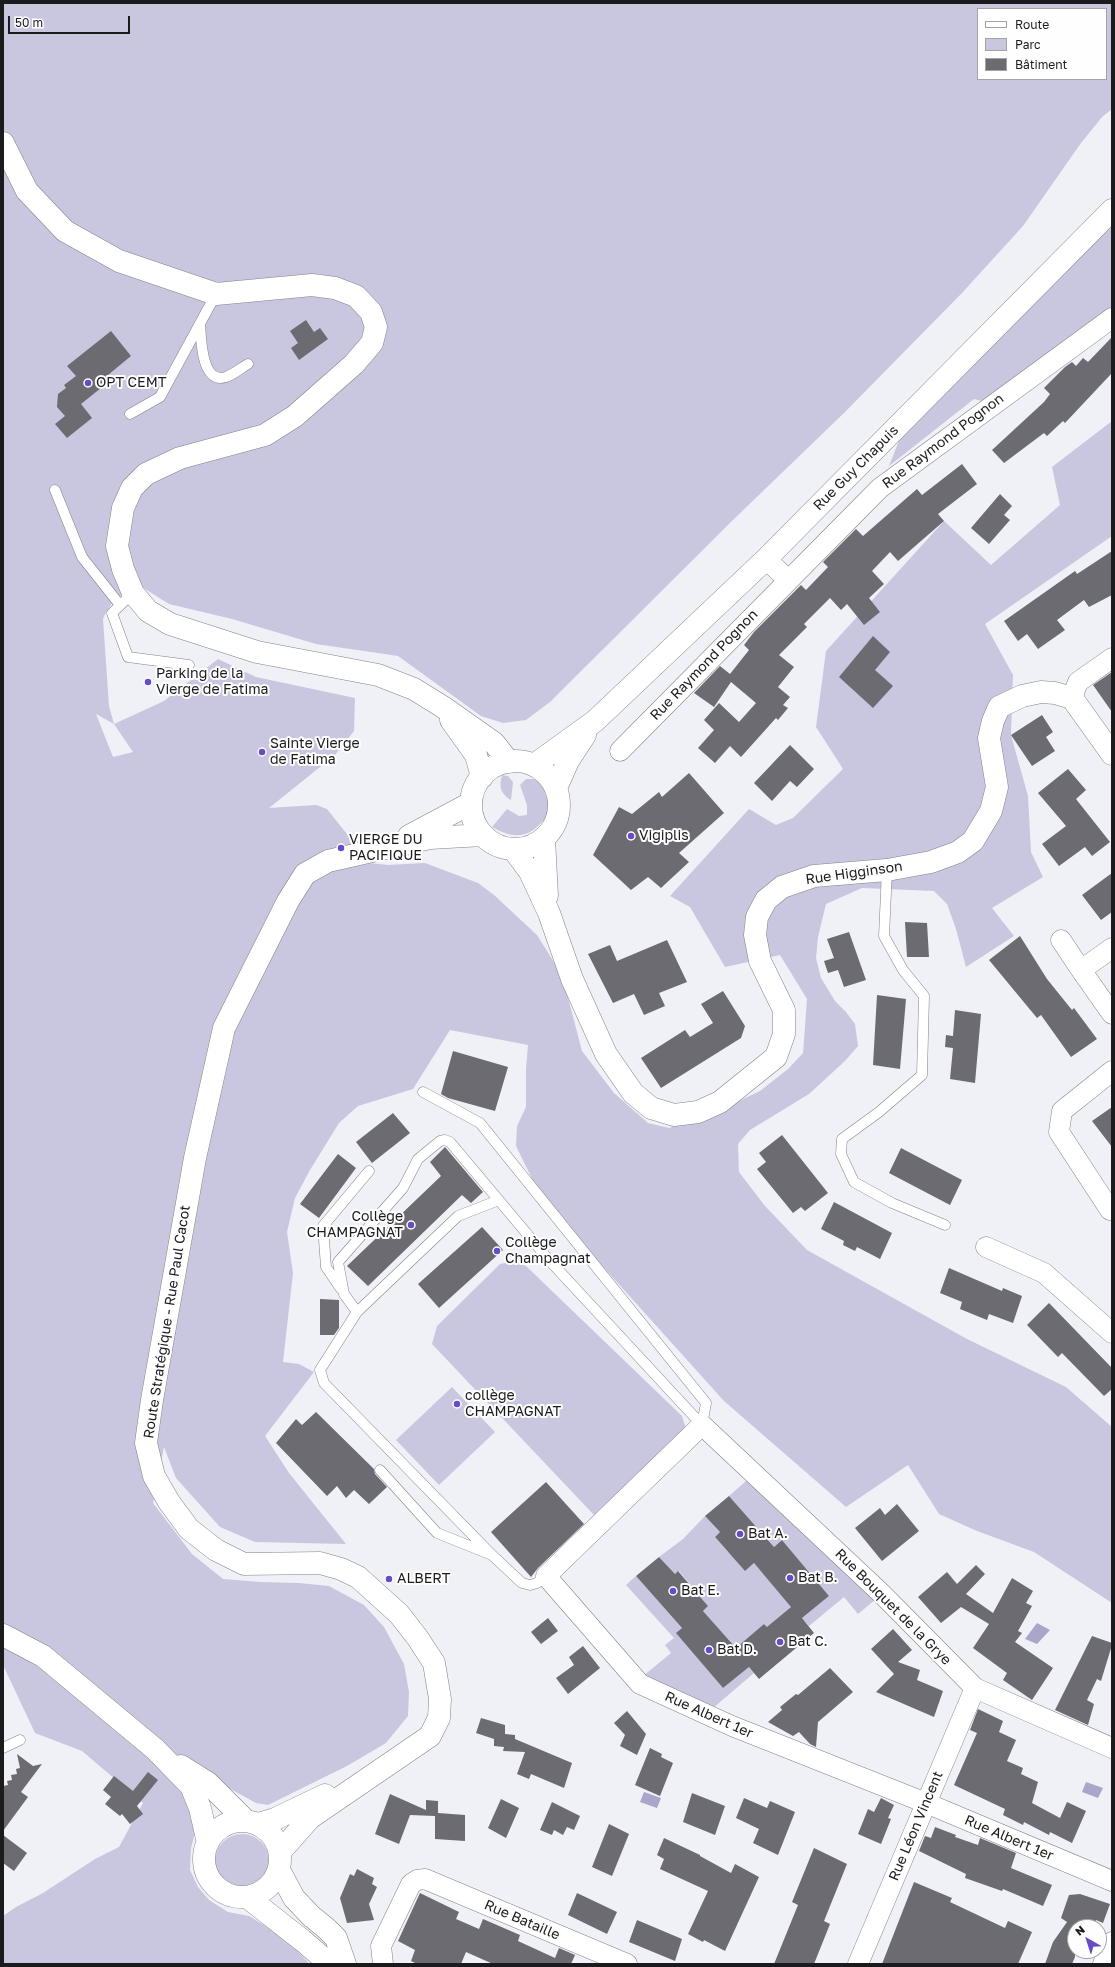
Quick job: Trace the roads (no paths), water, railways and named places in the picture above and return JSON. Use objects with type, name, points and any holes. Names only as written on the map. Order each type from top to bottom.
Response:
[{"type":"street","points":[[3,143],[27,191],[66,231],[119,261],[216,294],[312,285],[335,288],[356,296],[371,312],[376,327],[372,343],[354,364],[295,416],[265,434],[180,458],[146,474],[132,488],[123,508],[117,546],[123,570],[127,599],[170,624],[257,652],[378,675],[414,690],[443,707],[494,743],[509,762]]},
{"type":"street","name":"Rue Guy Chapuis","points":[[534,765],[595,721],[766,559],[1112,210]]},
{"type":"street","name":"Rue Raymond Pognon","points":[[620,750],[880,488],[1112,318]]},
{"type":"street","points":[[766,559],[788,580]]},
{"type":"street","points":[[1112,658],[1078,682],[1072,698],[1112,754]]},
{"type":"street","name":"Rue Higginson","points":[[514,849],[530,872],[549,913],[572,979],[606,1054],[633,1093],[651,1108],[674,1115],[698,1112],[720,1102],[776,1058],[784,1034],[784,1010],[760,961],[755,935],[757,917],[766,900],[782,887],[814,876],[887,870],[931,862],[958,852],[973,840],[992,811],[997,787],[989,738],[993,721],[999,707],[1022,696],[1041,692],[1055,693],[1072,698]]},
{"type":"street","points":[[443,707],[476,755],[482,777]]},
{"type":"street","name":"Rue Guy Chapuis","points":[[556,788],[568,761],[595,721]]},
{"type":"street","points":[[509,762],[522,762],[534,765],[551,779],[556,788],[559,802],[558,815],[553,828],[544,839],[524,848],[514,849],[502,847],[483,835],[474,820],[471,803],[474,789],[482,777],[490,770],[509,762]]},
{"type":"street","name":"Route Stratégique - Rue Paul Cacot","points":[[375,849],[421,831],[471,803]]},
{"type":"street","name":"Route Stratégique - Rue Paul Cacot","points":[[280,1861],[310,1818],[430,1736],[439,1718],[440,1699],[434,1663],[399,1614],[358,1577],[342,1569],[320,1563],[244,1564],[216,1550],[189,1529],[168,1502],[154,1476],[146,1443],[152,1400],[194,1166],[224,1028],[288,901],[304,874],[328,861],[375,849],[430,838],[483,835]]},
{"type":"street","name":"Rue Higginson","points":[[544,839],[549,913]]},
{"type":"street","points":[[1061,940],[1112,1014]]},
{"type":"street","points":[[1081,970],[1112,948]]},
{"type":"street","points":[[1110,1210],[1059,1132],[1062,1111],[1112,1071]]},
{"type":"street","points":[[986,1247],[1044,1273],[1112,1334]]},
{"type":"street","points":[[546,1576],[702,1425]]},
{"type":"street","name":"Rue Bouquet de la Grye","points":[[702,1425],[882,1594],[975,1688],[1112,1748]]},
{"type":"street","name":"Rue Albert 1er","points":[[546,1576],[640,1684],[732,1726],[926,1803],[1112,1881]]},
{"type":"street","points":[[3,1635],[43,1656],[155,1749],[191,1786],[200,1808],[208,1843]]},
{"type":"street","name":"Rue Léon Vincent","points":[[858,1964],[975,1688]]},
{"type":"street","points":[[155,1749],[208,1783],[252,1822],[272,1835],[294,1898],[311,1916],[327,1928],[336,1938],[345,1964]]},
{"type":"street","name":"Route Stratégique - Rue Paul Cacot","points":[[252,1822],[275,1819],[387,1765]]},
{"type":"street","points":[[252,1822],[234,1821],[223,1826],[214,1833],[208,1843],[204,1854],[205,1865],[208,1876],[215,1886],[224,1893],[235,1896],[247,1897],[257,1894],[267,1888],[274,1880],[280,1861]]},
{"type":"street","name":"Rue Bataille","points":[[383,1964],[382,1946],[411,1884],[417,1880],[425,1879],[627,1964]]},
{"type":"street","points":[[247,1897],[330,1964]]},
{"type":"street","points":[[1103,1964],[1112,1942]]},
{"type":"lane","points":[[130,414],[160,397],[216,294]]},
{"type":"lane","points":[[200,323],[201,346],[207,368],[216,376],[225,377],[248,364]]},
{"type":"lane","points":[[55,490],[82,557],[127,599],[112,613],[128,657],[189,665]]},
{"type":"lane","points":[[887,870],[884,936],[903,970],[924,996],[922,1076],[879,1112],[842,1138],[841,1154],[854,1182],[892,1203],[945,1225]]},
{"type":"lane","points":[[423,1092],[480,1123],[706,1403],[702,1425]]},
{"type":"lane","points":[[344,1294],[338,1262],[403,1188],[418,1159],[440,1140],[445,1140],[450,1142],[549,1260],[702,1425]]},
{"type":"lane","points":[[357,1312],[326,1267],[323,1226],[369,1171]]},
{"type":"lane","points":[[499,1200],[458,1216],[357,1312],[320,1370],[324,1383],[492,1555],[522,1583],[537,1583],[546,1576]]},
{"type":"lane","points":[[380,1470],[437,1533],[492,1555]]},
{"type":"lane","points":[[3,1748],[20,1740]]},
{"type":"place","name":"OPT CEMT","points":[[88,383]]},
{"type":"place","name":"Parking de la Vierge de Fatima","points":[[148,682]]},
{"type":"place","name":"Sainte Vierge de Fatima","points":[[262,752]]},
{"type":"place","name":"Vigiplis","points":[[631,836]]},
{"type":"place","name":"VIERGE DU PACIFIQUE","points":[[341,848]]},
{"type":"place","name":"Collège CHAMPAGNAT","points":[[411,1225]]},
{"type":"place","name":"Collège Champagnat","points":[[497,1251]]},
{"type":"place","name":"collège CHAMPAGNAT","points":[[457,1404]]},
{"type":"place","name":"Bat A.","points":[[740,1534]]},
{"type":"place","name":"Bat B.","points":[[790,1578]]},
{"type":"place","name":"ALBERT","points":[[389,1579]]},
{"type":"place","name":"Bat E.","points":[[673,1591]]},
{"type":"place","name":"Bat C.","points":[[780,1642]]},
{"type":"place","name":"Bat D.","points":[[709,1650]]}]
